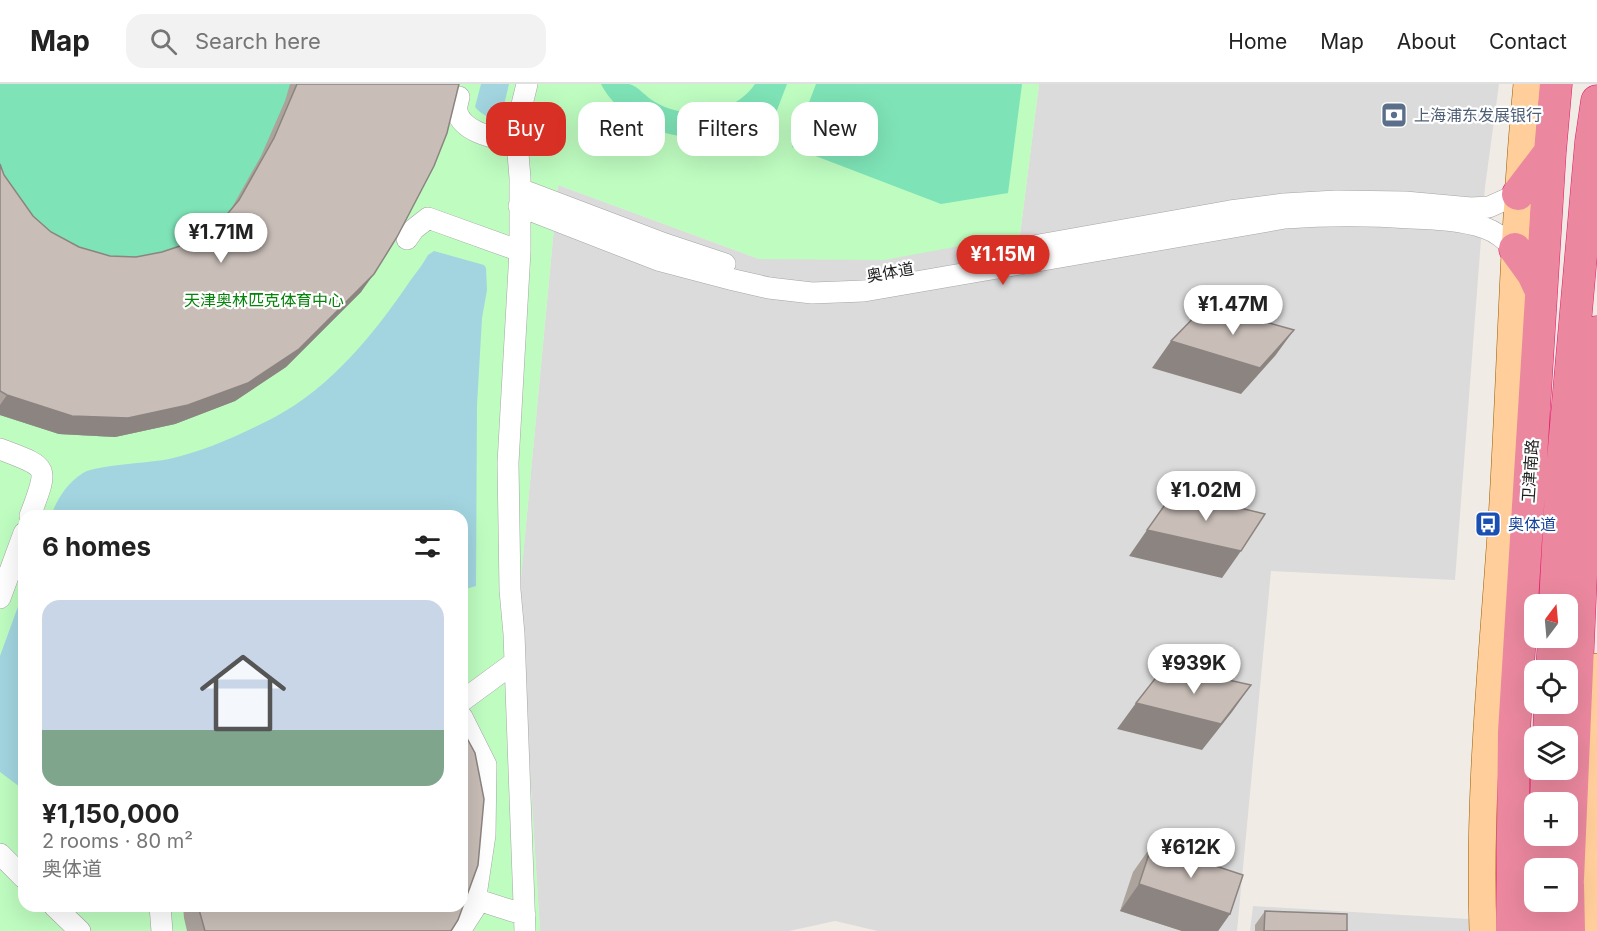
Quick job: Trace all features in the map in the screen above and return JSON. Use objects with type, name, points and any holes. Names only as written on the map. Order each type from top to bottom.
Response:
[{"type":"highway","name":"卫津南路","points":[[1512,931],[1514,732],[1556,84]]},
{"type":"highway","name":"卫津南路","points":[[1556,594],[1562,471],[1591,142],[1597,101]]},
{"type":"highway","points":[[1518,194],[1550,152]]},
{"type":"highway","points":[[1515,249],[1533,274],[1541,291]]},
{"type":"highway","points":[[1568,660],[1583,528],[1597,332]]},
{"type":"highway","points":[[1563,714],[1567,858]]},
{"type":"highway","points":[[1541,931],[1542,912]]},
{"type":"highway","points":[[1569,912],[1569,931]]},
{"type":"main road","points":[[1483,931],[1485,746],[1502,518],[1518,194],[1527,84]]},
{"type":"main road","points":[[1590,931],[1589,811],[1597,667]]},
{"type":"street","points":[[523,102],[527,84]]},
{"type":"street","points":[[459,97],[457,111],[464,123],[475,131],[486,134]]},
{"type":"street","points":[[475,899],[525,923],[510,591],[508,462],[520,251],[517,156]]},
{"type":"street","name":"奥体道","points":[[519,198],[720,263],[766,274],[803,279],[836,279],[866,277],[1230,211],[1308,201],[1405,202],[1471,208],[1489,207],[1518,194]]},
{"type":"street","points":[[519,198],[658,260],[769,288],[812,293],[864,291],[1285,218],[1324,215],[1412,218],[1467,224],[1486,228],[1503,237],[1515,249]]},
{"type":"street","points":[[407,239],[414,229],[428,218],[520,251]]},
{"type":"street","points":[[0,449],[35,462],[42,471],[43,482],[32,510]]},
{"type":"street","points":[[0,598],[18,549]]},
{"type":"street","points":[[468,697],[515,662]]},
{"type":"street","points":[[460,931],[474,909],[485,835],[486,765],[468,729]]},
{"type":"street","points":[[0,855],[18,872]]},
{"type":"street","points":[[60,912],[80,931]]},
{"type":"street","points":[[160,912],[162,931]]},
{"type":"shaded area","points":[[1039,84],[1499,84],[1485,187],[1455,580],[1271,571],[1237,931],[878,931],[835,921],[789,931],[540,931],[519,599],[558,185],[759,259],[1020,235]]},
{"type":"shaded area","points":[[1253,906],[1469,919],[1469,931],[1250,931]]},
{"type":"green space","name":"天津奥林匹克体育中心","points":[[0,84],[1039,84],[1020,235],[884,260],[759,259],[558,185],[519,599],[540,931],[0,931]]},
{"type":"green space","points":[[0,84],[450,84],[384,256],[361,292],[286,367],[235,401],[175,424],[115,437],[59,434],[0,415]]},
{"type":"green space","points":[[601,84],[629,84],[656,102],[614,102]]},
{"type":"green space","points":[[755,84],[787,84],[779,105],[779,102],[736,102]]},
{"type":"green space","points":[[816,84],[1022,84],[1008,193],[941,204],[816,156],[878,156],[878,102],[809,102]]},
{"type":"green space","points":[[665,107],[677,111],[677,136],[665,133]]},
{"type":"water","points":[[481,84],[509,84],[505,102],[486,102],[486,115],[475,107]]},
{"type":"water","points":[[434,251],[484,265],[486,268],[487,290],[482,318],[477,405],[476,586],[468,588],[468,510],[54,510],[63,492],[83,473],[99,468],[169,459],[196,451],[250,430],[295,405],[333,374],[367,339],[428,255]]},
{"type":"water","points":[[18,606],[18,786],[0,772],[0,656]]},
{"type":"building","points":[[297,84],[459,84],[447,133],[434,166],[397,237],[374,274],[299,349],[248,383],[188,405],[128,418],[72,416],[0,391],[0,164],[4,175],[33,216],[51,232],[79,247],[110,256],[136,257],[162,252],[186,244],[208,232],[239,200],[274,138]]},
{"type":"building","points":[[1206,305],[1294,330],[1260,368],[1171,341]]},
{"type":"building","points":[[1174,492],[1265,514],[1241,551],[1147,530]]},
{"type":"building","points":[[1165,666],[1251,685],[1221,724],[1136,703]]},
{"type":"building","points":[[468,740],[475,753],[484,799],[478,865],[468,892]]},
{"type":"building","points":[[1152,845],[1243,875],[1230,914],[1139,884]]},
{"type":"building","points":[[1265,911],[1347,914],[1347,931],[1264,931]]},
{"type":"building","points":[[200,912],[461,912],[451,931],[205,931]]},
{"type":"place","name":"上海浦东发展银行","points":[[1394,115]]},
{"type":"place","name":"奥体道","points":[[1488,524]]}]
